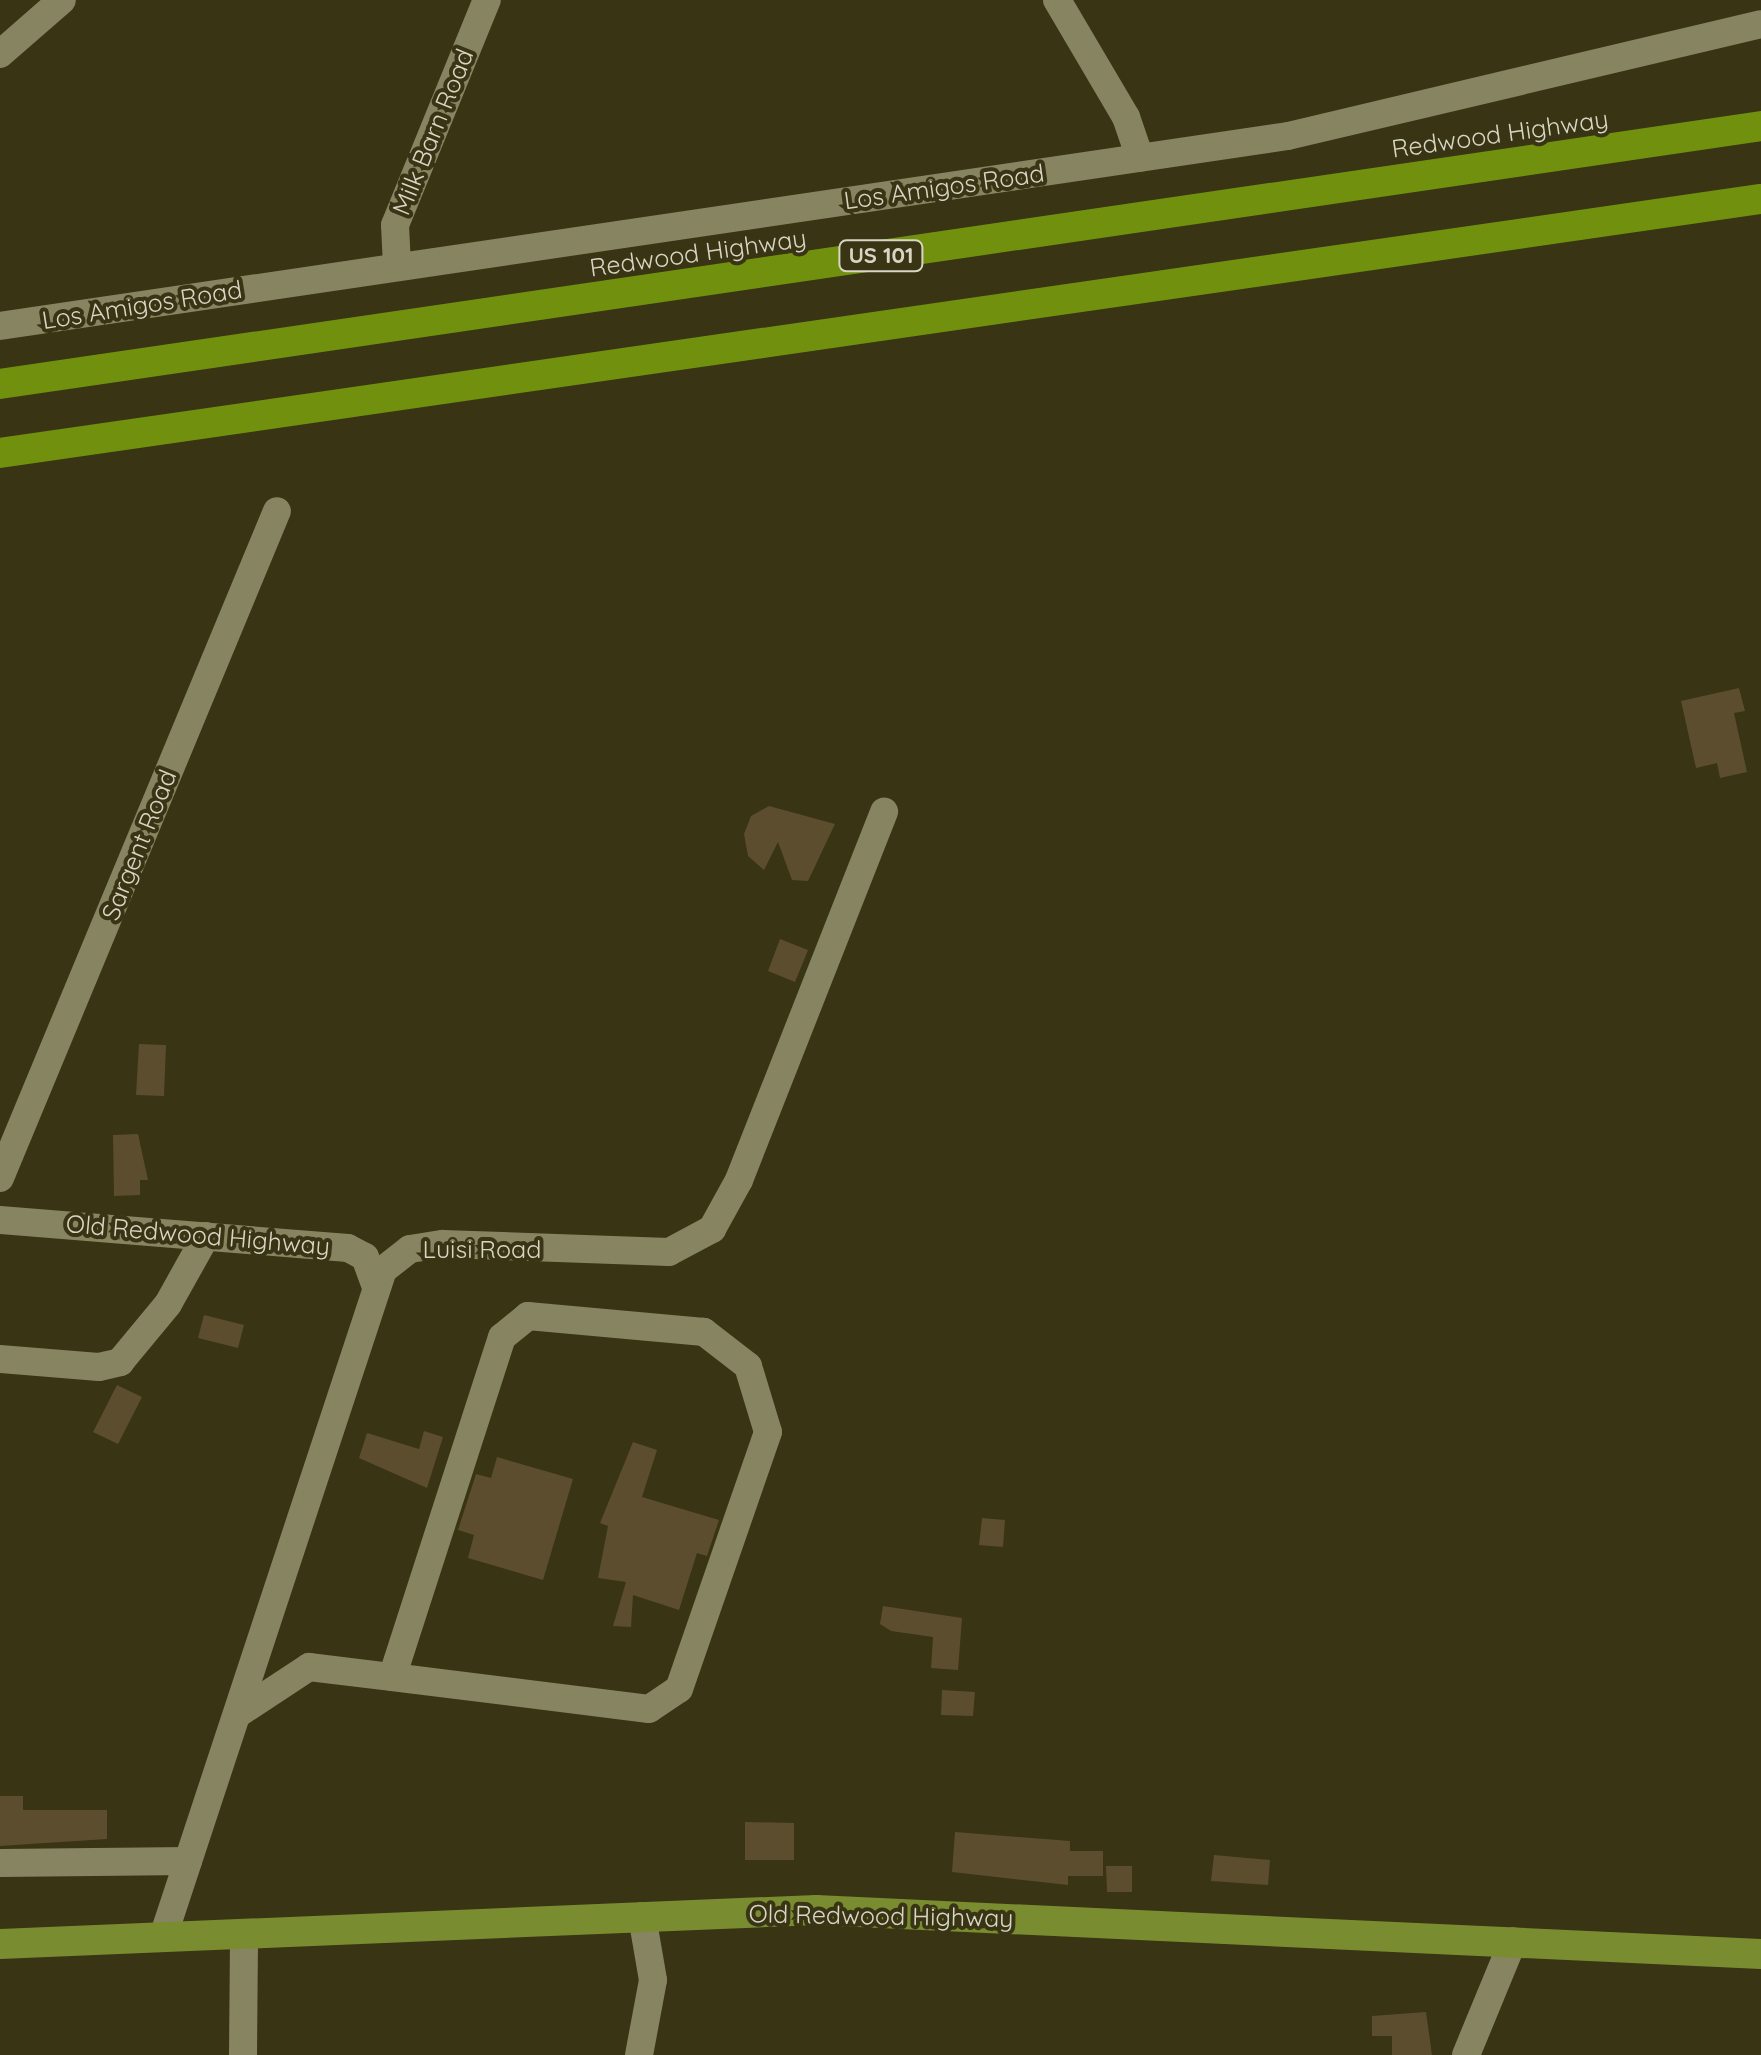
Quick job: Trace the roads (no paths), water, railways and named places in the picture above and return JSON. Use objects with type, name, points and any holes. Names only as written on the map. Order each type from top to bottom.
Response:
[{"type":"highway","name":"Redwood Highway","points":[[0,384],[1761,126]]},
{"type":"highway","points":[[0,453],[1761,199]]},
{"type":"main road","name":"Old Redwood Highway","points":[[0,1944],[816,1910],[1761,1954]]},
{"type":"street","points":[[0,54],[62,0]]},
{"type":"street","name":"Milk Barn Road","points":[[397,266],[395,225],[487,0]]},
{"type":"street","points":[[1056,0],[1126,116],[1140,158]]},
{"type":"street","name":"Los Amigos Road","points":[[0,326],[1288,136],[1761,24]]},
{"type":"street","name":"Sargent Road","points":[[0,1178],[277,511]]},
{"type":"street","name":"Luisi Road","points":[[163,1937],[375,1284],[410,1249],[669,1252],[712,1228],[740,1180],[884,811]]},
{"type":"street","name":"Old Redwood Highway","points":[[0,1220],[348,1248],[365,1256],[375,1284]]},
{"type":"street","points":[[0,1358],[99,1367],[120,1362],[168,1304],[206,1236]]},
{"type":"street","points":[[239,1712],[309,1667],[392,1678],[649,1709],[679,1688],[768,1432],[748,1366],[704,1332],[528,1316],[502,1337],[392,1678]]},
{"type":"street","points":[[0,1863],[188,1861]]},
{"type":"street","points":[[639,2055],[653,1980],[642,1916]]},
{"type":"street","points":[[244,1934],[244,2055]]},
{"type":"street","points":[[1466,2055],[1514,1941]]}]
